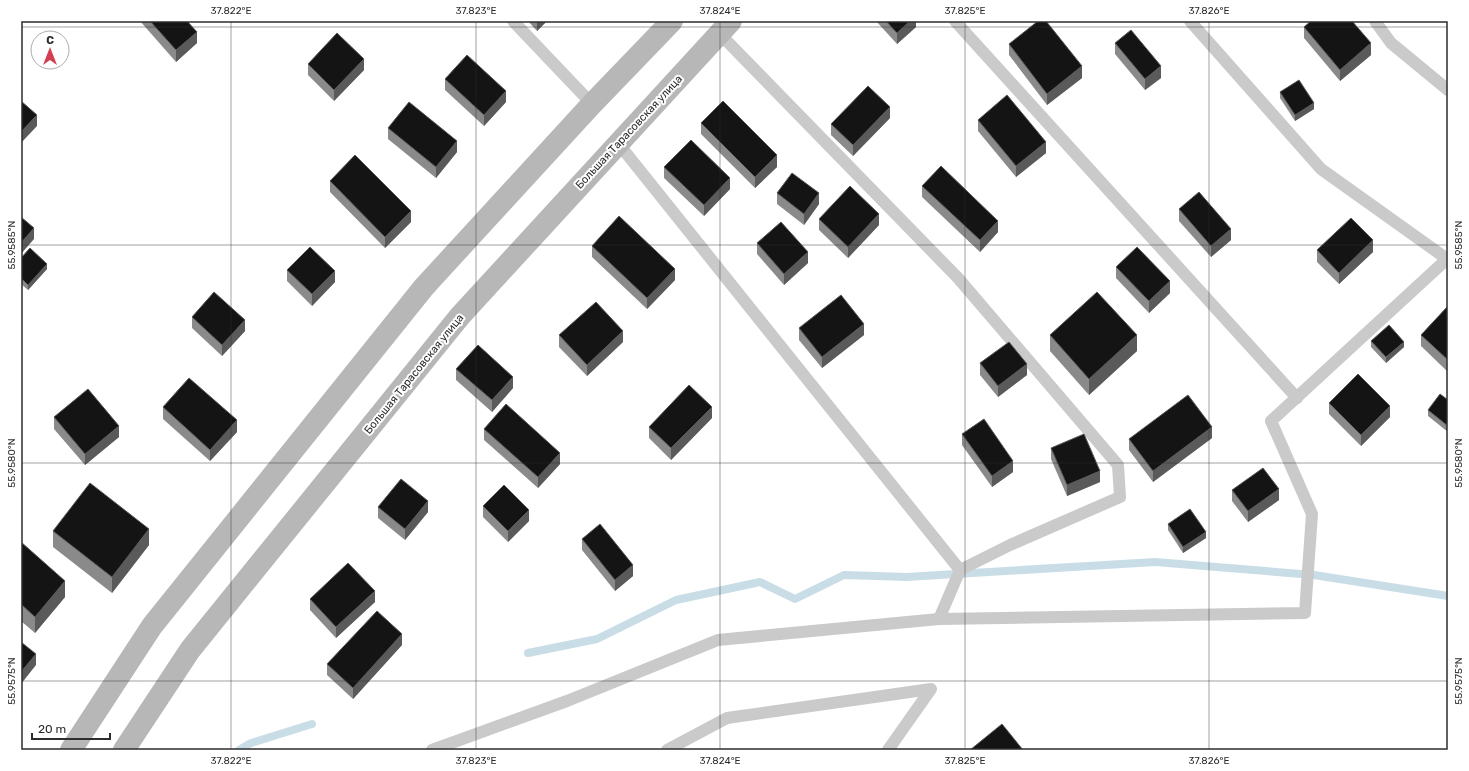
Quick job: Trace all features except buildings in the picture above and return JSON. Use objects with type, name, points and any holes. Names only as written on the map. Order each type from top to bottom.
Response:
[{"type":"street","points":[[71,750],[152,626],[424,287],[592,104],[672,21]]},
{"type":"street","name":"Большая Тарасовская улица","points":[[124,750],[190,650],[465,310],[725,27]]},
{"type":"lane","points":[[514,21],[592,104]]},
{"type":"lane","points":[[955,21],[1297,398]]},
{"type":"lane","points":[[432,750],[567,702],[718,640],[940,619],[1305,612],[1312,514],[1271,421],[1448,259],[1322,169],[1190,21]]},
{"type":"lane","points":[[1375,21],[1391,43],[1448,90]]},
{"type":"lane","points":[[725,27],[958,278],[1118,465],[1120,497],[1010,545],[960,570],[940,619]]},
{"type":"lane","points":[[618,143],[960,570]]},
{"type":"lane","points":[[667,750],[727,718],[931,689],[888,750]]},
{"type":"waterway","points":[[528,653],[597,639],[676,600],[760,582],[795,599],[844,575],[906,577],[1155,562],[1314,575],[1448,596]]},
{"type":"waterway","points":[[239,750],[251,743],[312,724]]}]
